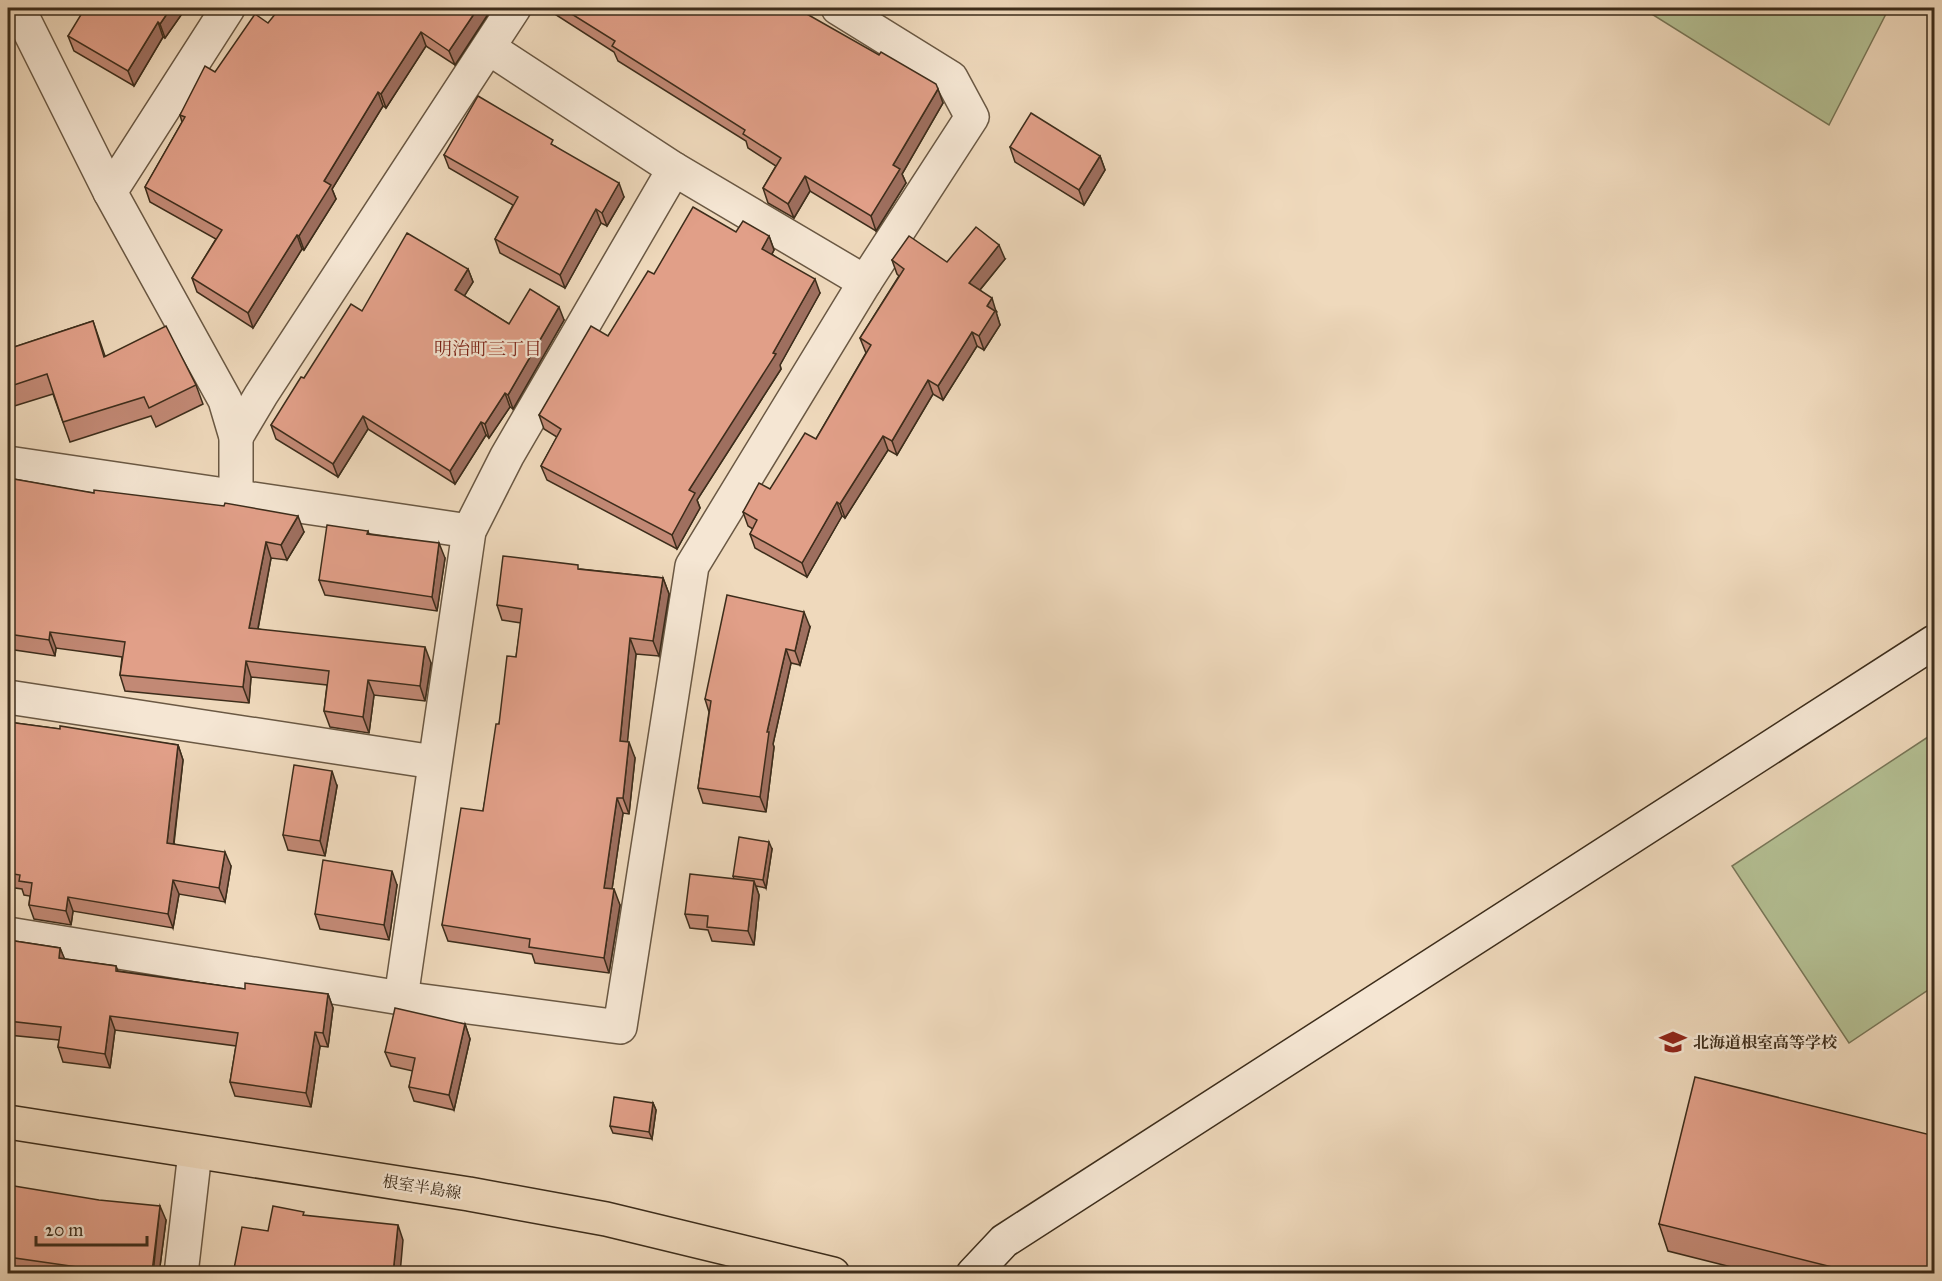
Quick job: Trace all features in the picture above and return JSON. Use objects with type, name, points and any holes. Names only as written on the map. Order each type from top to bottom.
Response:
[{"type":"main road","name":"根室半島線","points":[[8,1122],[469,1194],[606,1219],[832,1274]]},
{"type":"street","points":[[18,8],[110,192],[225,400],[236,437],[236,497]]},
{"type":"street","points":[[110,192],[228,8]]},
{"type":"street","points":[[236,437],[261,395],[514,8]]},
{"type":"street","points":[[8,934],[400,998],[620,1027],[692,566],[865,282],[972,117],[951,78],[838,8]]},
{"type":"street","points":[[489,48],[674,169],[865,282]]},
{"type":"street","points":[[400,998],[469,531],[507,456],[674,169]]},
{"type":"street","points":[[8,463],[469,531]]},
{"type":"street","points":[[973,1274],[1004,1241],[1935,642]]},
{"type":"street","points":[[8,697],[434,762]]},
{"type":"street","points":[[181,1274],[195,1152]]},
{"type":"green space","points":[[1642,8],[1889,8],[1829,125]]},
{"type":"green space","points":[[1934,733],[1934,986],[1849,1043],[1732,866]]},
{"type":"building","points":[[85,8],[171,8],[160,24],[158,22],[128,71],[68,36]]},
{"type":"building","points":[[280,8],[478,8],[449,51],[421,32],[381,94],[378,92],[324,181],[331,185],[248,313],[192,278],[222,230],[145,187],[185,117],[180,115],[205,66],[215,72],[255,14],[268,23]]},
{"type":"building","points":[[562,8],[799,8],[879,55],[881,52],[936,84],[938,89],[893,165],[900,169],[871,216],[805,176],[788,204],[763,188],[781,158],[743,134],[745,130],[612,46],[615,41]]},
{"type":"building","points":[[478,96],[553,140],[551,144],[619,183],[602,213],[596,209],[560,275],[495,239],[518,197],[444,155]]},
{"type":"building","points":[[1031,113],[1100,156],[1079,190],[1010,147]]},
{"type":"building","points":[[693,207],[736,232],[743,221],[769,236],[762,249],[815,279],[773,353],[776,354],[689,490],[695,493],[672,535],[541,466],[561,429],[539,415],[591,326],[608,336],[648,271],[654,274]]},
{"type":"building","points":[[976,227],[999,245],[969,283],[992,298],[987,306],[995,311],[979,336],[972,332],[938,386],[928,380],[892,441],[883,436],[840,504],[837,502],[802,563],[750,534],[757,520],[743,512],[759,483],[770,489],[805,433],[816,439],[871,345],[860,338],[904,269],[892,260],[909,236],[947,262]]},
{"type":"building","points":[[407,233],[468,269],[455,290],[509,324],[530,289],[559,307],[508,395],[505,393],[485,424],[481,422],[450,471],[363,416],[333,464],[271,425],[351,304],[362,311]]},
{"type":"building","points":[[93,321],[104,357],[166,326],[196,385],[149,408],[144,397],[63,422],[47,374],[8,387],[8,349]]},
{"type":"building","points":[[8,478],[94,493],[94,490],[224,506],[225,503],[298,516],[281,545],[266,542],[249,628],[425,647],[420,686],[368,680],[363,717],[324,711],[329,671],[246,661],[243,687],[120,675],[125,642],[50,632],[49,640],[8,634]]},
{"type":"building","points":[[327,525],[368,531],[367,534],[439,543],[432,597],[319,580]]},
{"type":"building","points":[[503,556],[578,565],[578,569],[663,578],[653,641],[630,638],[620,741],[629,742],[623,798],[617,798],[604,888],[614,889],[604,958],[529,947],[530,939],[442,925],[461,808],[483,811],[496,724],[499,724],[507,656],[516,657],[522,609],[497,605]]},
{"type":"building","points":[[727,595],[804,612],[795,651],[786,649],[767,732],[769,732],[760,797],[698,788],[711,701],[705,699]]},
{"type":"building","points":[[8,722],[60,729],[60,726],[178,745],[167,843],[225,852],[219,888],[173,880],[168,914],[68,897],[66,911],[29,905],[32,883],[19,881],[20,875],[8,873]]},
{"type":"building","points":[[294,765],[332,771],[320,841],[283,835]]},
{"type":"building","points":[[739,837],[769,842],[763,880],[733,876]]},
{"type":"building","points":[[323,860],[392,871],[384,925],[315,914]]},
{"type":"building","points":[[690,874],[754,881],[748,931],[707,927],[708,916],[685,914]]},
{"type":"building","points":[[8,940],[60,948],[59,958],[116,966],[116,971],[245,989],[245,983],[328,994],[323,1033],[315,1032],[306,1093],[230,1082],[238,1033],[110,1016],[105,1054],[58,1047],[61,1027],[8,1021]]},
{"type":"building","points":[[395,1008],[465,1024],[449,1095],[409,1087],[415,1058],[385,1052]]},
{"type":"building","points":[[1695,1077],[1935,1136],[1935,1274],[1860,1274],[1659,1224]]},
{"type":"building","points":[[614,1097],[653,1103],[649,1132],[610,1126]]},
{"type":"building","points":[[8,1185],[99,1200],[160,1206],[152,1272],[139,1270],[139,1274],[98,1274],[99,1270],[8,1257]]},
{"type":"building","points":[[273,1206],[304,1212],[303,1215],[398,1225],[393,1274],[233,1274],[242,1227],[268,1231]]},
{"type":"place","name":"北海道根室高等学校","points":[[1673,1042]]},
{"type":"district","name":"明治町三丁目","points":[[488,349]]}]
